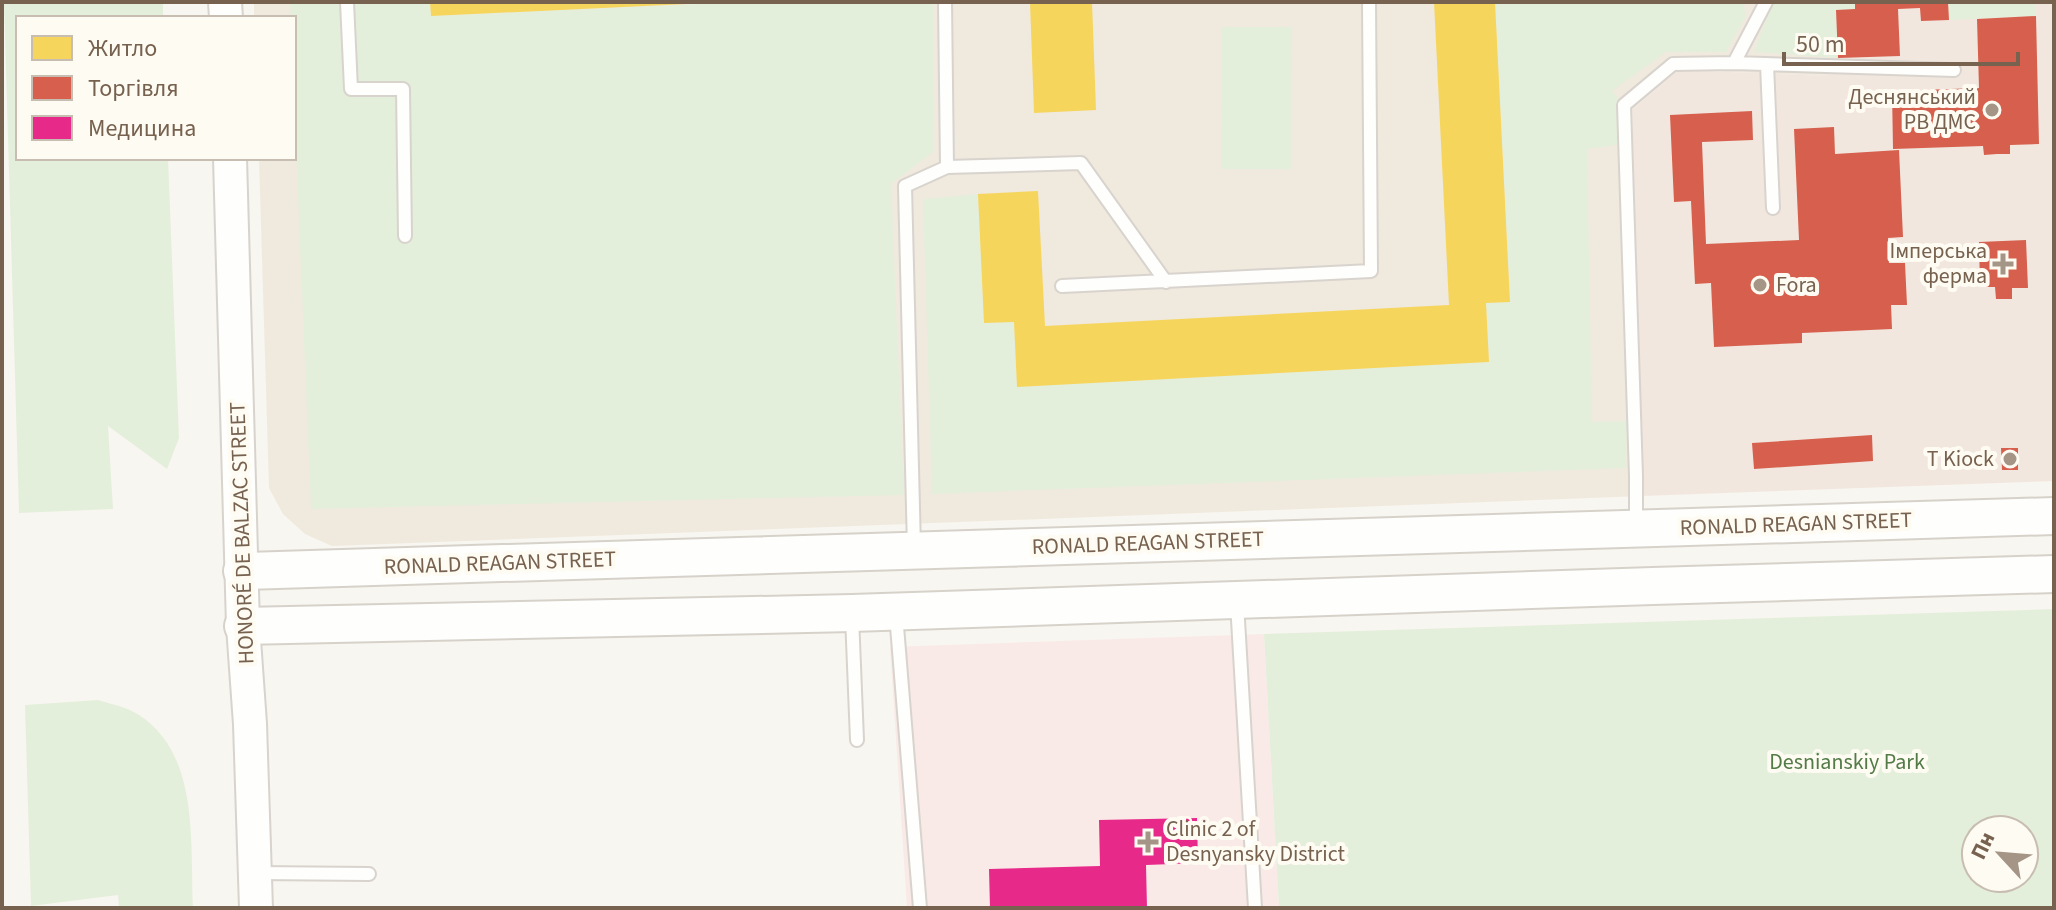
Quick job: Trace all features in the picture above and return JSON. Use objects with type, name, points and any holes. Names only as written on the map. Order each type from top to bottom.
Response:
[{"type":"main road","name":"RONALD REAGAN STREET","points":[[242,571],[2054,516]]},
{"type":"main road","points":[[243,626],[852,613],[2054,574]]},
{"type":"street","name":"HONORÉ DE BALZAC STREET","points":[[230,160],[243,626],[250,724],[256,908]]},
{"type":"lane","points":[[347,2],[351,89],[403,89],[405,236]]},
{"type":"lane","points":[[945,2],[947,167]]},
{"type":"lane","points":[[1062,286],[1371,271],[1369,2]]},
{"type":"lane","points":[[1734,63],[1766,2]]},
{"type":"lane","points":[[1636,529],[1624,105],[1673,64],[1954,70]]},
{"type":"lane","points":[[1767,64],[1773,208]]},
{"type":"lane","points":[[914,550],[905,186],[947,167],[1081,163],[1166,282]]},
{"type":"lane","points":[[1237,600],[1255,908]]},
{"type":"lane","points":[[896,611],[920,908]]},
{"type":"lane","points":[[852,613],[857,740]]},
{"type":"lane","points":[[255,873],[369,874]]},
{"type":"shaded area","points":[[254,2],[1830,2],[1827,76],[1679,70],[1632,110],[1642,496],[332,546],[305,534],[283,514],[269,488],[259,160],[296,160],[296,16],[254,16]]},
{"type":"shaded area","points":[[1830,2],[2054,2],[2054,481],[1642,496],[1632,110],[1679,70],[1827,76]]},
{"type":"shaded area","points":[[1264,634],[1279,908],[907,908],[890,647]]},
{"type":"green space","points":[[4,2],[163,2],[163,16],[16,16],[16,160],[168,160],[179,438],[167,469],[108,426],[113,509],[19,513]]},
{"type":"green space","points":[[290,2],[430,2],[431,16],[743,2],[933,2],[933,152],[891,184],[904,495],[311,509],[296,147],[296,16],[291,16]]},
{"type":"green space","points":[[1495,2],[1743,2],[1746,16],[1726,52],[1666,52],[1612,91],[1618,98],[1617,145],[1587,149],[1592,422],[1627,421],[1626,468],[932,494],[923,199],[978,194],[984,323],[1014,322],[1017,386],[1489,362],[1486,303],[1510,301]]},
{"type":"green space","points":[[1773,2],[1855,2],[1855,9],[1836,10],[1838,58],[1754,52]]},
{"type":"green space","points":[[1948,2],[2035,2],[2036,16],[1949,20]]},
{"type":"green space","points":[[1222,27],[1292,27],[1291,169],[1221,169]]},
{"type":"green space","name":"Desnianskiy Park","points":[[2054,609],[2054,908],[1279,908],[1264,634]]},
{"type":"green space","points":[[98,700],[139,715],[159,732],[173,753],[188,802],[193,908],[119,908],[118,895],[31,906],[25,705]]},
{"type":"building: Житло","points":[[430,2],[687,2],[687,4],[431,16]]},
{"type":"building: Житло","points":[[1030,2],[1092,2],[1096,110],[1034,113]]},
{"type":"building: Житло","points":[[1434,2],[1495,2],[1510,302],[1486,303],[1489,362],[1017,387],[1014,322],[984,323],[978,194],[1038,191],[1045,326],[1449,305]]},
{"type":"building: Торгівля","points":[[1855,2],[1948,2],[1949,20],[1921,21],[1920,8],[1898,9],[1900,56],[1838,58],[1836,10],[1855,9]]},
{"type":"building: Торгівля","points":[[2036,16],[2039,144],[2010,145],[2010,154],[1984,155],[1983,146],[1893,149],[1892,91],[1979,88],[1977,19]]},
{"type":"building: Торгівля","points":[[1752,111],[1753,140],[1702,142],[1706,244],[1799,240],[1794,129],[1834,127],[1835,154],[1899,150],[1903,237],[1888,238],[1889,263],[1905,263],[1907,305],[1891,305],[1892,329],[1802,333],[1802,343],[1714,347],[1711,283],[1695,284],[1691,201],[1674,202],[1670,115]]},
{"type":"building: Торгівля","name":"Імперська ферма","points":[[2026,240],[2028,288],[2012,288],[2012,299],[1996,299],[1995,287],[1980,287],[1979,242]]},
{"type":"building: Торгівля","points":[[1872,435],[1873,461],[1754,469],[1752,443]]},
{"type":"building: Торгівля","name":"T Kiock","points":[[2001,448],[2018,448],[2018,470],[2002,470]]},
{"type":"building: Медицина","name":"Clinic 2 of Desnyansky District","points":[[1197,818],[1198,863],[1146,865],[1147,908],[990,908],[989,869],[1100,866],[1099,820]]},
{"type":"place","name":"Деснянський РВ ДМС","points":[[1992,110]]},
{"type":"place","name":"Імперська ферма","points":[[2003,264]]},
{"type":"place","name":"Fora","points":[[1760,285]]},
{"type":"place","name":"T Kiock","points":[[2010,459]]},
{"type":"place","name":"Clinic 2 of Desnyansky District","points":[[1148,842]]}]
